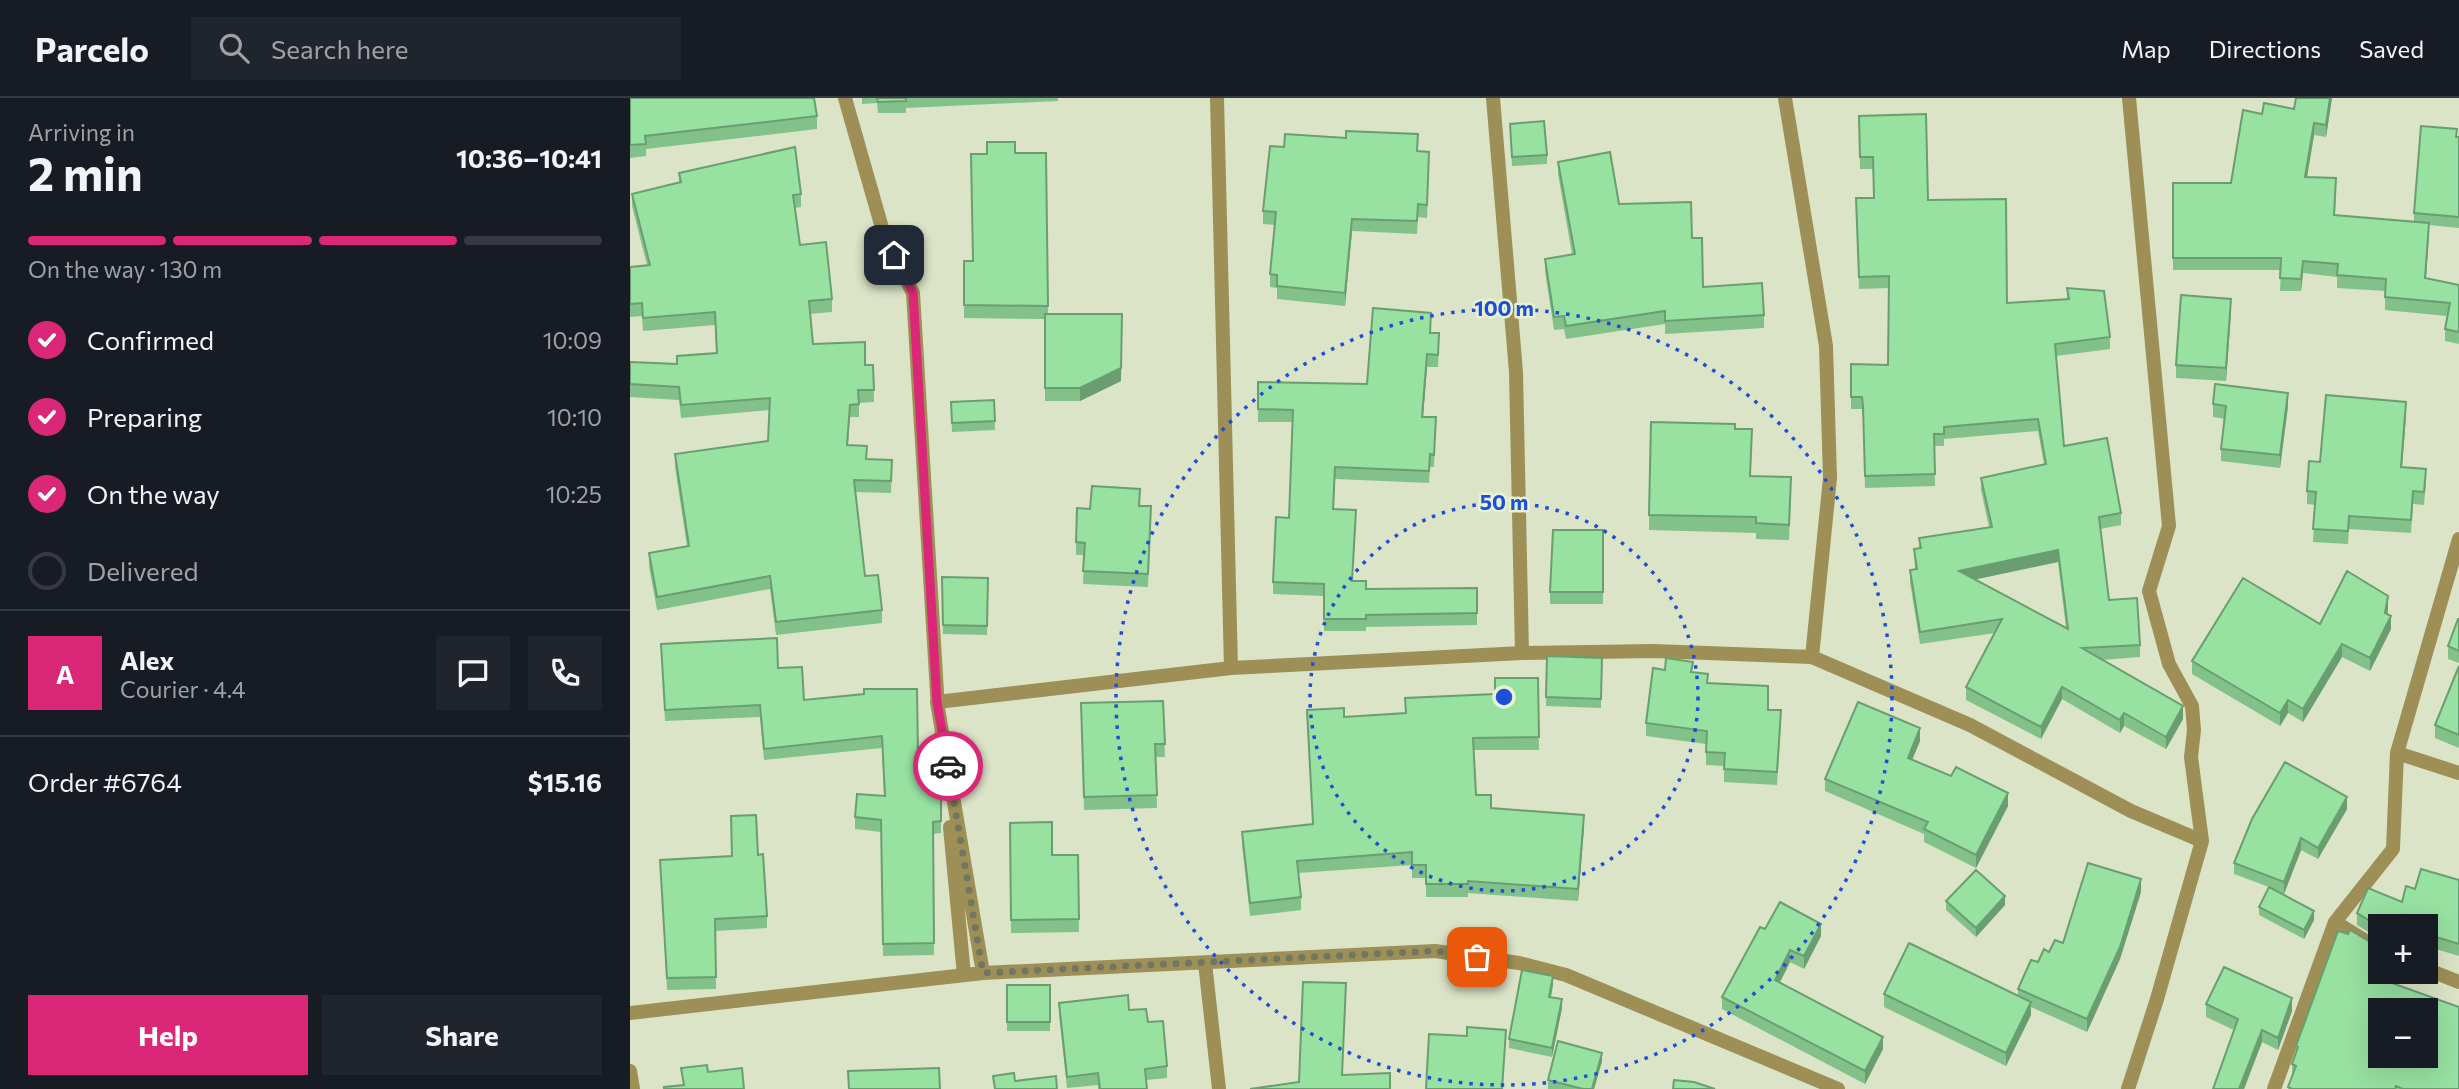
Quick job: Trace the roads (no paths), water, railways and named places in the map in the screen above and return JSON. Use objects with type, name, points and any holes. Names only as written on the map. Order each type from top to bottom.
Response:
[{"type":"street","points":[[845,98],[884,235],[913,293],[937,702],[964,975]]},
{"type":"street","points":[[1217,98],[1231,668]]},
{"type":"street","points":[[1493,98],[1516,372],[1522,653]]},
{"type":"street","points":[[1785,98],[1826,346],[1830,478],[1812,657]]},
{"type":"street","points":[[2127,1089],[2157,999],[2202,841],[2191,757],[2194,730],[2192,706],[2169,664],[2149,591],[2169,526],[2129,98]]},
{"type":"street","points":[[2274,1089],[2335,922],[2393,849],[2397,753],[2459,538]]},
{"type":"street","points":[[937,702],[1231,668],[1522,653],[1654,651],[1812,657],[1970,725],[2131,811],[2202,841]]},
{"type":"street","points":[[937,702],[983,973]]},
{"type":"street","points":[[2397,753],[2459,774]]},
{"type":"street","points":[[2335,922],[2368,943]]},
{"type":"street","points":[[630,1013],[983,973],[1435,951],[1519,963],[1566,975],[1838,1089]]},
{"type":"street","points":[[1205,963],[1219,1089]]},
{"type":"street","points":[[2438,974],[2459,982]]},
{"type":"street","points":[[630,1071],[632,1089]]}]
